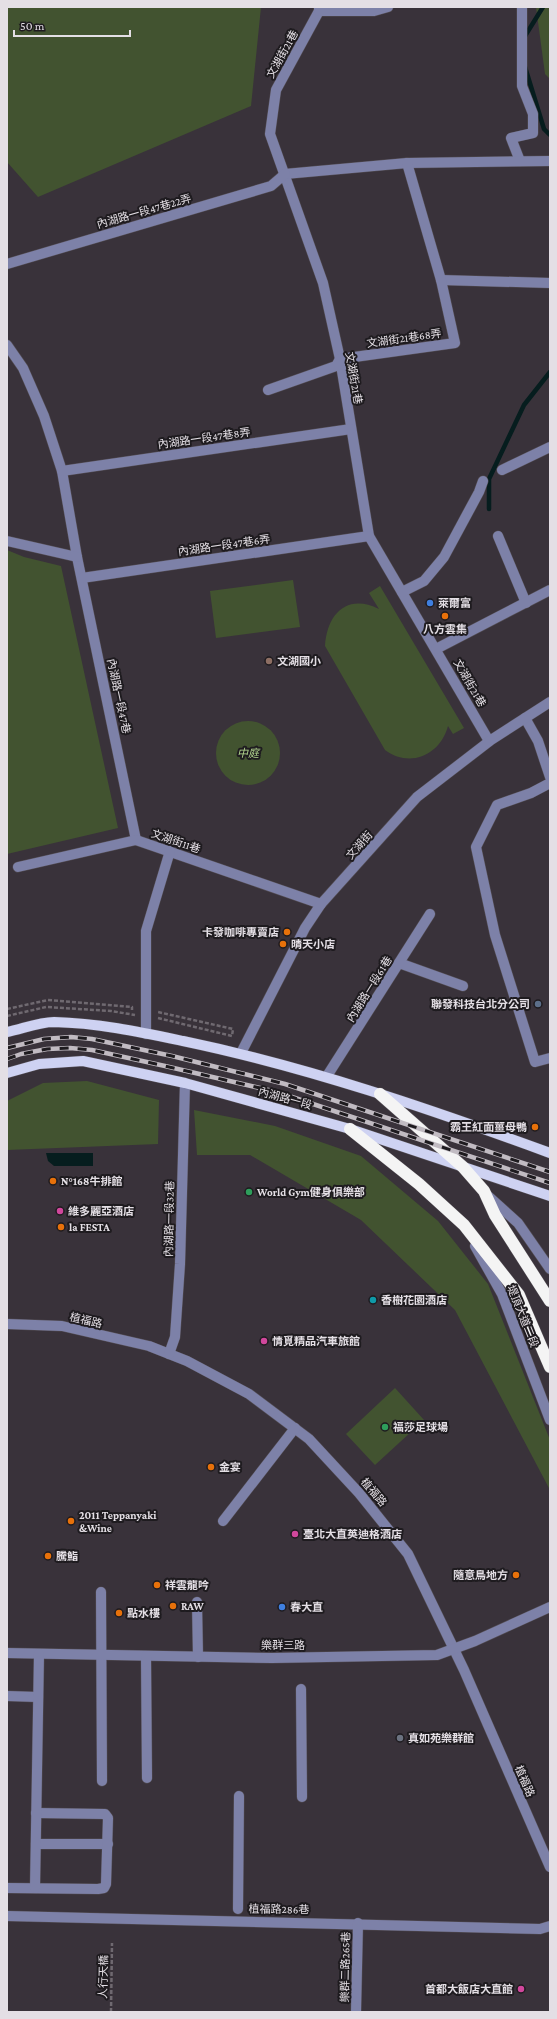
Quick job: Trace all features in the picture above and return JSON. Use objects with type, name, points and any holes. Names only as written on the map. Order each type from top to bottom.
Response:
[{"type":"highway","points":[[380,1094],[463,1167],[484,1192],[495,1215],[550,1301]]},
{"type":"highway","name":"堤頂大道二段","points":[[350,1129],[419,1184],[464,1225],[519,1295],[550,1367]]},
{"type":"main road","points":[[7,1032],[53,1022],[107,1026],[241,1053],[327,1076],[550,1153]]},
{"type":"main road","name":"內湖路一段","points":[[7,1073],[39,1064],[83,1061],[185,1083],[350,1129],[550,1196]]},
{"type":"street","points":[[319,9],[374,11],[388,7]]},
{"type":"street","points":[[520,161],[511,138],[533,133],[533,114],[522,86],[522,7]]},
{"type":"street","name":"文湖街21巷","points":[[319,9],[276,90],[270,134],[323,283],[340,359],[350,428],[369,536],[489,741]]},
{"type":"street","points":[[285,174],[407,163],[550,161]]},
{"type":"street","name":"文湖街21巷68弄","points":[[340,359],[455,343],[441,280],[407,163]]},
{"type":"street","name":"內湖路一段47巷22弄","points":[[7,264],[271,186],[285,174]]},
{"type":"street","points":[[441,280],[550,283]]},
{"type":"street","name":"內湖路一段47巷","points":[[7,345],[23,368],[44,416],[62,471],[77,557],[136,840]]},
{"type":"street","points":[[268,390],[336,366],[340,359]]},
{"type":"street","name":"內湖路一段47巷8弄","points":[[62,471],[350,428]]},
{"type":"street","points":[[502,470],[550,447]]},
{"type":"street","points":[[402,592],[424,581],[444,557],[479,492],[483,481]]},
{"type":"street","name":"內湖路一段47巷6弄","points":[[82,578],[369,536]]},
{"type":"street","points":[[498,536],[526,603]]},
{"type":"street","points":[[7,541],[77,557]]},
{"type":"street","points":[[436,649],[550,590]]},
{"type":"street","name":"文湖街","points":[[241,1053],[305,928],[322,904],[417,797],[489,741],[550,702]]},
{"type":"street","points":[[525,718],[538,741],[550,777]]},
{"type":"street","points":[[550,783],[531,793],[497,805],[476,847],[495,935],[535,1062],[550,1058]]},
{"type":"street","name":"文湖街11巷","points":[[18,867],[136,840],[322,904]]},
{"type":"street","points":[[146,1034],[146,931],[170,851]]},
{"type":"street","name":"內湖路一段61巷","points":[[327,1076],[430,914]]},
{"type":"street","points":[[399,963],[462,986]]},
{"type":"street","name":"內湖路一段32巷","points":[[168,1354],[175,1337],[180,1264],[185,1083]]},
{"type":"street","points":[[484,1192],[518,1223],[550,1269]]},
{"type":"street","name":"堤頂大道二段","points":[[464,1225],[502,1294],[550,1420]]},
{"type":"street","name":"植福路","points":[[7,1324],[62,1326],[149,1346],[187,1361],[249,1394],[309,1439],[359,1493],[408,1554],[464,1670],[550,1867]]},
{"type":"street","points":[[223,1521],[295,1428]]},
{"type":"street","points":[[101,1592],[100,1655],[102,1781]]},
{"type":"street","points":[[197,1602],[198,1656]]},
{"type":"street","name":"樂群三路","points":[[7,1653],[272,1658],[437,1655],[550,1607]]},
{"type":"street","points":[[35,1888],[39,1654]]},
{"type":"street","points":[[146,1656],[147,1778]]},
{"type":"street","points":[[301,1689],[302,1797]]},
{"type":"street","points":[[7,1696],[38,1697]]},
{"type":"street","points":[[238,1909],[239,1796]]},
{"type":"street","points":[[7,1888],[104,1888],[106,1884],[108,1818],[105,1814],[36,1813]]},
{"type":"street","points":[[36,1844],[108,1844]]},
{"type":"street","name":"植福路286巷","points":[[7,1916],[358,1923],[540,1929],[550,1926]]},
{"type":"street","name":"樂群二路265巷","points":[[356,2012],[358,1923]]},
{"type":"path","points":[[7,1009],[48,1000],[132,1007],[132,1014]]},
{"type":"path","points":[[158,1012],[233,1029],[232,1036],[158,1018],[158,1012]]},
{"type":"path","name":"人行天橋","points":[[111,2012],[112,1943]]},
{"type":"green space","points":[[7,7],[261,7],[251,106],[38,197],[7,162]]},
{"type":"green space","points":[[536,7],[550,7],[550,79],[545,74]]},
{"type":"green space","points":[[7,550],[24,557],[61,566],[118,828],[7,854]]},
{"type":"green space","points":[[293,580],[300,627],[216,638],[210,591]]},
{"type":"green space","points":[[380,586],[464,728],[453,734],[448,726],[444,736],[431,752],[413,758],[404,758],[385,750],[325,646],[330,624],[335,616],[348,605],[368,605],[379,609],[369,593]]},
{"type":"green space","name":"中庭","points":[[248,721],[260,723],[271,730],[278,741],[280,753],[278,765],[271,776],[260,783],[248,785],[236,783],[225,776],[218,765],[216,753],[218,741],[225,730],[236,723]]},
{"type":"green space","points":[[87,1081],[159,1100],[158,1144],[7,1150],[7,1101],[43,1083]]},
{"type":"green space","points":[[194,1110],[275,1126],[361,1156],[438,1221],[488,1284],[550,1440],[550,1490],[455,1310],[361,1220],[250,1155],[197,1155]]},
{"type":"green space","name":"福莎足球場","points":[[395,1388],[424,1420],[375,1465],[346,1434]]},
{"type":"shaded area","points":[[46,1153],[93,1153],[93,1166],[54,1166],[48,1161]]},
{"type":"waterway","points":[[525,36],[543,7]]},
{"type":"waterway","points":[[525,67],[544,129],[550,135]]},
{"type":"waterway","points":[[489,509],[489,479],[524,405],[550,372]]},
{"type":"railway","points":[[7,1048],[44,1039],[71,1037],[92,1039],[172,1056],[285,1084],[550,1172]]},
{"type":"railway","points":[[7,1059],[21,1054],[47,1049],[70,1048],[92,1050],[165,1066],[277,1092],[550,1183]]},
{"type":"place","name":"萊爾富","points":[[430,603]]},
{"type":"place","name":"八方雲集","points":[[445,616]]},
{"type":"place","name":"文湖國小","points":[[269,661]]},
{"type":"place","name":"卡發咖啡專賣店","points":[[287,932]]},
{"type":"place","name":"晴天小店","points":[[283,944]]},
{"type":"place","name":"聯發科技台北分公司","points":[[538,1004]]},
{"type":"place","name":"霸王紅面薑母鴨","points":[[535,1127]]},
{"type":"place","name":"N°168牛排館","points":[[53,1181]]},
{"type":"place","name":"World Gym健身俱樂部","points":[[249,1192]]},
{"type":"place","name":"維多麗亞酒店","points":[[60,1211]]},
{"type":"place","name":"la FESTA","points":[[61,1227]]},
{"type":"place","name":"香樹花園酒店","points":[[373,1300]]},
{"type":"place","name":"情覓精品汽車旅館","points":[[264,1341]]},
{"type":"place","name":"福莎足球場","points":[[385,1427]]},
{"type":"place","name":"金宴","points":[[211,1467]]},
{"type":"place","name":"2011 Teppanyaki &Wine","points":[[71,1521]]},
{"type":"place","name":"臺北大直英迪格酒店","points":[[295,1534]]},
{"type":"place","name":"騰鮨","points":[[48,1556]]},
{"type":"place","name":"隨意鳥地方","points":[[516,1575]]},
{"type":"place","name":"祥雲龍吟","points":[[157,1585]]},
{"type":"place","name":"RAW","points":[[173,1606]]},
{"type":"place","name":"春大直","points":[[282,1607]]},
{"type":"place","name":"點水樓","points":[[119,1613]]},
{"type":"place","name":"真如苑樂群館","points":[[400,1738]]},
{"type":"place","name":"首都大飯店大直館","points":[[521,1989]]}]
